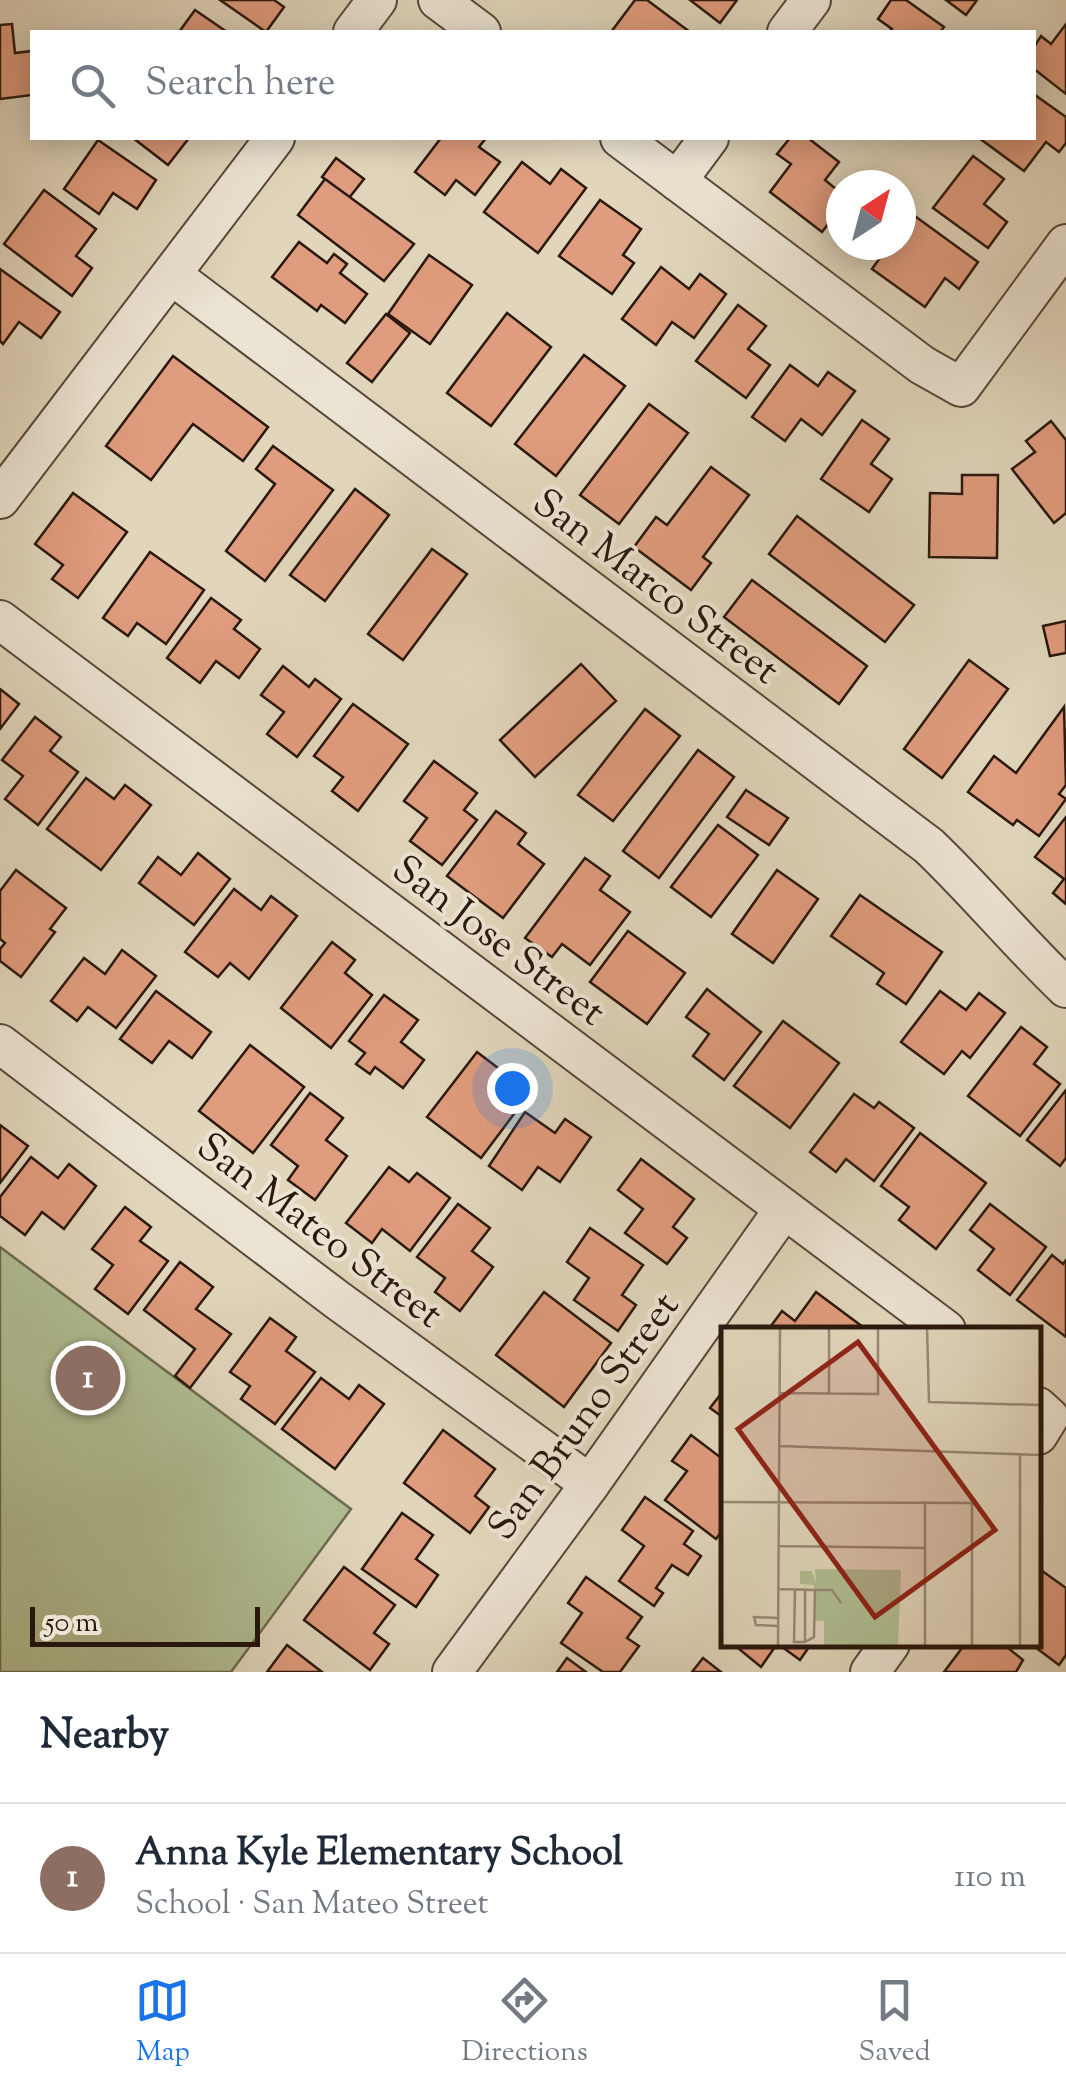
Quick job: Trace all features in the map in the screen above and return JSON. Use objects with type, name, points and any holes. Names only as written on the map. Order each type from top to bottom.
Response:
[{"type":"street","points":[[354,30],[377,0]]},
{"type":"street","points":[[438,0],[478,30]]},
{"type":"street","points":[[788,30],[811,0]]},
{"type":"street","points":[[0,499],[274,140]]},
{"type":"street","points":[[623,140],[922,364],[961,387],[1066,244]]},
{"type":"street","points":[[677,181],[708,140]]},
{"type":"street","name":"San Marco Street","points":[[173,276],[929,846],[1066,988]]},
{"type":"street","name":"San Jose Street","points":[[0,620],[942,1327]]},
{"type":"street","name":"San Mateo Street","points":[[0,1044],[336,1299],[590,1484]]},
{"type":"street","name":"San Bruno Street","points":[[452,1672],[784,1209]]},
{"type":"street","points":[[870,1672],[888,1647]]},
{"type":"green space","points":[[0,1247],[351,1509],[231,1672],[0,1672]]},
{"type":"building","points":[[220,0],[274,0],[284,7],[267,30]]},
{"type":"building","points":[[635,0],[647,0],[687,30],[612,30]]},
{"type":"building","points":[[690,0],[737,0],[720,23]]},
{"type":"building","points":[[891,0],[906,0],[944,27],[891,30],[878,19]]},
{"type":"building","points":[[946,0],[977,0],[966,15]]},
{"type":"building","points":[[195,10],[224,30],[180,30]]},
{"type":"building","points":[[12,24],[15,53],[30,51],[30,95],[0,99],[0,25]]},
{"type":"building","points":[[1066,24],[1066,94],[1036,71],[1036,44],[1041,36],[1051,44]]},
{"type":"building","points":[[1036,96],[1066,117],[1066,143],[1059,152],[1046,142],[1024,171],[982,140],[1036,140]]},
{"type":"building","points":[[98,140],[156,180],[137,209],[113,193],[99,214],[64,189]]},
{"type":"building","points":[[136,140],[187,140],[168,165]]},
{"type":"building","points":[[439,140],[484,140],[479,147],[500,162],[475,195],[456,180],[445,195],[415,172]]},
{"type":"building","points":[[788,140],[811,140],[839,162],[833,170],[826,170],[826,227],[822,232],[770,192],[791,164],[777,154]]},
{"type":"building","points":[[973,156],[1004,179],[984,204],[1007,222],[988,248],[933,208]]},
{"type":"building","points":[[336,158],[364,179],[349,198],[322,177]]},
{"type":"building","points":[[522,162],[550,184],[561,169],[586,188],[538,253],[484,212]]},
{"type":"building","points":[[325,179],[414,244],[384,281],[298,215]]},
{"type":"building","points":[[44,190],[96,229],[76,256],[92,268],[72,296],[4,244]]},
{"type":"building","points":[[600,200],[641,229],[623,255],[634,263],[612,294],[559,256]]},
{"type":"building","points":[[916,217],[978,262],[959,289],[945,278],[925,307],[872,269],[878,260],[916,260]]},
{"type":"building","points":[[299,242],[327,263],[334,254],[347,264],[340,273],[367,294],[345,323],[321,305],[317,311],[272,277]]},
{"type":"building","points":[[429,255],[472,285],[430,344],[388,314]]},
{"type":"building","points":[[661,267],[689,289],[700,274],[726,294],[694,338],[672,322],[656,345],[622,319]]},
{"type":"building","points":[[0,269],[60,312],[41,338],[19,322],[3,344],[0,341]]},
{"type":"building","points":[[738,305],[766,326],[748,349],[770,365],[746,398],[696,361]]},
{"type":"building","points":[[507,313],[551,347],[491,426],[447,393]]},
{"type":"building","points":[[386,314],[410,333],[372,382],[347,363]]},
{"type":"building","points":[[584,355],[625,386],[556,476],[515,444]]},
{"type":"building","points":[[173,356],[268,427],[243,461],[193,424],[151,480],[106,446]]},
{"type":"building","points":[[790,365],[818,386],[828,372],[855,391],[822,435],[801,419],[785,441],[752,417]]},
{"type":"building","points":[[649,404],[688,433],[619,524],[580,495]]},
{"type":"building","points":[[862,420],[889,439],[871,464],[892,479],[869,512],[821,479]]},
{"type":"building","points":[[1051,421],[1066,440],[1066,513],[1054,523],[1012,469],[1035,452],[1026,441]]},
{"type":"building","points":[[273,446],[333,490],[265,581],[226,551],[275,484],[256,469]]},
{"type":"building","points":[[711,467],[749,495],[703,557],[711,563],[691,590],[634,547],[656,517],[667,525]]},
{"type":"building","points":[[962,475],[998,475],[997,558],[929,557],[930,493],[962,494]]},
{"type":"building","points":[[355,489],[389,515],[325,601],[290,575]]},
{"type":"building","points":[[73,493],[127,532],[78,598],[52,579],[63,565],[35,544]]},
{"type":"building","points":[[797,516],[914,605],[885,642],[769,554]]},
{"type":"building","points":[[432,549],[467,574],[403,660],[368,634]]},
{"type":"building","points":[[150,552],[204,590],[166,644],[137,623],[128,636],[103,618]]},
{"type":"building","points":[[752,580],[867,666],[839,704],[724,617]]},
{"type":"building","points":[[211,598],[241,620],[234,629],[260,649],[239,678],[216,661],[200,683],[167,658]]},
{"type":"building","points":[[1066,621],[1066,653],[1050,656],[1043,626]]},
{"type":"building","points":[[969,660],[1008,689],[942,778],[904,749]]},
{"type":"building","points":[[581,664],[616,701],[535,777],[500,740]]},
{"type":"building","points":[[283,666],[309,687],[315,679],[341,699],[297,757],[267,734],[284,712],[261,695]]},
{"type":"building","points":[[0,689],[19,704],[0,729]]},
{"type":"building","points":[[353,704],[408,744],[358,811],[332,791],[343,777],[314,756]]},
{"type":"building","points":[[1064,707],[1066,785],[1059,794],[1066,799],[1039,836],[1017,820],[1013,825],[968,792],[994,756],[1016,773]]},
{"type":"building","points":[[645,709],[680,736],[613,821],[578,795]]},
{"type":"building","points":[[35,717],[61,737],[50,751],[78,772],[38,825],[5,799],[23,776],[2,760]]},
{"type":"building","points":[[698,750],[734,777],[659,878],[623,851]]},
{"type":"building","points":[[434,761],[477,793],[464,810],[477,820],[442,865],[410,841],[427,818],[404,801]]},
{"type":"building","points":[[86,778],[114,799],[125,785],[151,805],[101,870],[47,829]]},
{"type":"building","points":[[746,790],[788,818],[769,845],[727,817]]},
{"type":"building","points":[[496,811],[526,833],[518,844],[544,864],[503,918],[447,876]]},
{"type":"building","points":[[1066,817],[1066,904],[1053,893],[1064,879],[1035,857]]},
{"type":"building","points":[[718,825],[758,855],[711,917],[671,887]]},
{"type":"building","points":[[198,853],[230,879],[194,925],[139,883],[158,857],[181,875]]},
{"type":"building","points":[[585,858],[610,876],[600,890],[630,912],[590,965],[562,944],[552,957],[525,938]]},
{"type":"building","points":[[16,870],[66,908],[50,929],[55,932],[21,977],[0,961],[0,949],[5,943],[0,939],[0,891]]},
{"type":"building","points":[[777,870],[818,899],[773,963],[732,934]]},
{"type":"building","points":[[234,889],[261,910],[271,896],[297,916],[249,979],[230,963],[218,977],[185,952]]},
{"type":"building","points":[[860,895],[942,952],[906,1004],[877,984],[884,973],[831,936]]},
{"type":"building","points":[[628,931],[685,973],[647,1024],[590,982]]},
{"type":"building","points":[[332,942],[355,960],[345,973],[372,995],[331,1048],[281,1008]]},
{"type":"building","points":[[122,950],[156,976],[116,1028],[88,1007],[77,1021],[51,1001],[84,958],[105,974]]},
{"type":"building","points":[[707,989],[761,1032],[724,1080],[693,1056],[709,1034],[686,1017]]},
{"type":"building","points":[[156,991],[211,1032],[192,1058],[169,1041],[152,1063],[120,1039]]},
{"type":"building","points":[[940,991],[966,1010],[979,993],[1005,1013],[970,1058],[962,1051],[944,1074],[901,1042]]},
{"type":"building","points":[[384,995],[418,1020],[401,1042],[424,1060],[403,1088],[375,1067],[370,1074],[356,1064],[365,1053],[349,1041]]},
{"type":"building","points":[[783,1021],[839,1063],[790,1128],[734,1086]]},
{"type":"building","points":[[1021,1027],[1047,1047],[1034,1064],[1060,1084],[1020,1136],[968,1096]]},
{"type":"building","points":[[250,1045],[304,1087],[253,1153],[199,1111]]},
{"type":"building","points":[[477,1052],[502,1071],[491,1084],[520,1106],[481,1158],[427,1117]]},
{"type":"building","points":[[1066,1090],[1066,1158],[1060,1166],[1027,1140]]},
{"type":"building","points":[[310,1093],[343,1118],[326,1140],[347,1156],[315,1200],[288,1180],[298,1166],[271,1145]]},
{"type":"building","points":[[854,1094],[874,1108],[879,1102],[914,1128],[874,1181],[846,1159],[836,1172],[810,1152]]},
{"type":"building","points":[[525,1112],[555,1133],[565,1119],[591,1137],[560,1182],[538,1167],[522,1190],[489,1166]]},
{"type":"building","points":[[0,1125],[28,1146],[0,1183]]},
{"type":"building","points":[[920,1133],[986,1183],[936,1249],[899,1220],[909,1207],[881,1186]]},
{"type":"building","points":[[31,1157],[58,1178],[69,1164],[96,1186],[64,1229],[42,1212],[25,1235],[0,1216],[0,1197]]},
{"type":"building","points":[[641,1159],[694,1199],[673,1227],[687,1238],[667,1264],[625,1233],[643,1209],[618,1190]]},
{"type":"building","points":[[389,1167],[409,1182],[417,1173],[450,1198],[410,1251],[382,1229],[372,1243],[346,1223]]},
{"type":"building","points":[[458,1204],[490,1228],[472,1251],[493,1267],[460,1311],[435,1292],[445,1278],[417,1257]]},
{"type":"building","points":[[990,1204],[1046,1247],[1010,1295],[978,1270],[994,1249],[970,1230]]},
{"type":"building","points":[[125,1207],[151,1227],[140,1241],[168,1261],[128,1314],[95,1289],[113,1265],[92,1249]]},
{"type":"building","points":[[590,1228],[643,1265],[622,1295],[636,1305],[618,1331],[574,1300],[589,1278],[567,1262]]},
{"type":"building","points":[[1052,1255],[1063,1264],[1066,1260],[1066,1337],[1017,1300]]},
{"type":"building","points":[[180,1262],[213,1287],[196,1309],[231,1334],[190,1388],[175,1376],[195,1349],[144,1310]]},
{"type":"building","points":[[544,1292],[611,1343],[564,1407],[496,1355]]},
{"type":"building","points":[[816,1292],[863,1327],[770,1327],[782,1311],[795,1321]]},
{"type":"building","points":[[270,1318],[296,1337],[286,1351],[315,1372],[275,1424],[241,1399],[250,1386],[230,1372]]},
{"type":"building","points":[[321,1378],[349,1399],[359,1385],[384,1404],[335,1469],[282,1429]]},
{"type":"building","points":[[721,1394],[721,1416],[710,1408]]},
{"type":"building","points":[[443,1430],[495,1469],[475,1496],[489,1507],[470,1533],[404,1483]]},
{"type":"building","points":[[691,1435],[721,1458],[721,1532],[716,1539],[665,1500],[687,1471],[672,1461]]},
{"type":"building","points":[[645,1497],[693,1531],[684,1544],[701,1556],[688,1575],[672,1565],[656,1588],[663,1593],[654,1606],[619,1581],[644,1546],[622,1530]]},
{"type":"building","points":[[402,1513],[433,1535],[416,1559],[438,1575],[416,1607],[362,1569]]},
{"type":"building","points":[[344,1567],[395,1605],[374,1633],[389,1644],[370,1670],[304,1620]]},
{"type":"building","points":[[1041,1570],[1066,1588],[1066,1655],[1059,1665],[1035,1647],[1041,1647]]},
{"type":"building","points":[[586,1577],[642,1617],[627,1638],[639,1646],[620,1672],[603,1672],[561,1643],[582,1613],[568,1603]]},
{"type":"building","points":[[287,1645],[322,1672],[267,1672]]},
{"type":"building","points":[[737,1647],[775,1647],[761,1667]]},
{"type":"building","points":[[782,1647],[809,1647],[800,1660]]},
{"type":"building","points":[[963,1647],[1007,1647],[1023,1660],[1016,1672],[944,1672]]},
{"type":"building","points":[[567,1658],[586,1672],[557,1672]]},
{"type":"building","points":[[703,1658],[721,1672],[692,1672]]},
{"type":"place","name":"Anna Kyle Elementary School","points":[[88,1378]]}]
